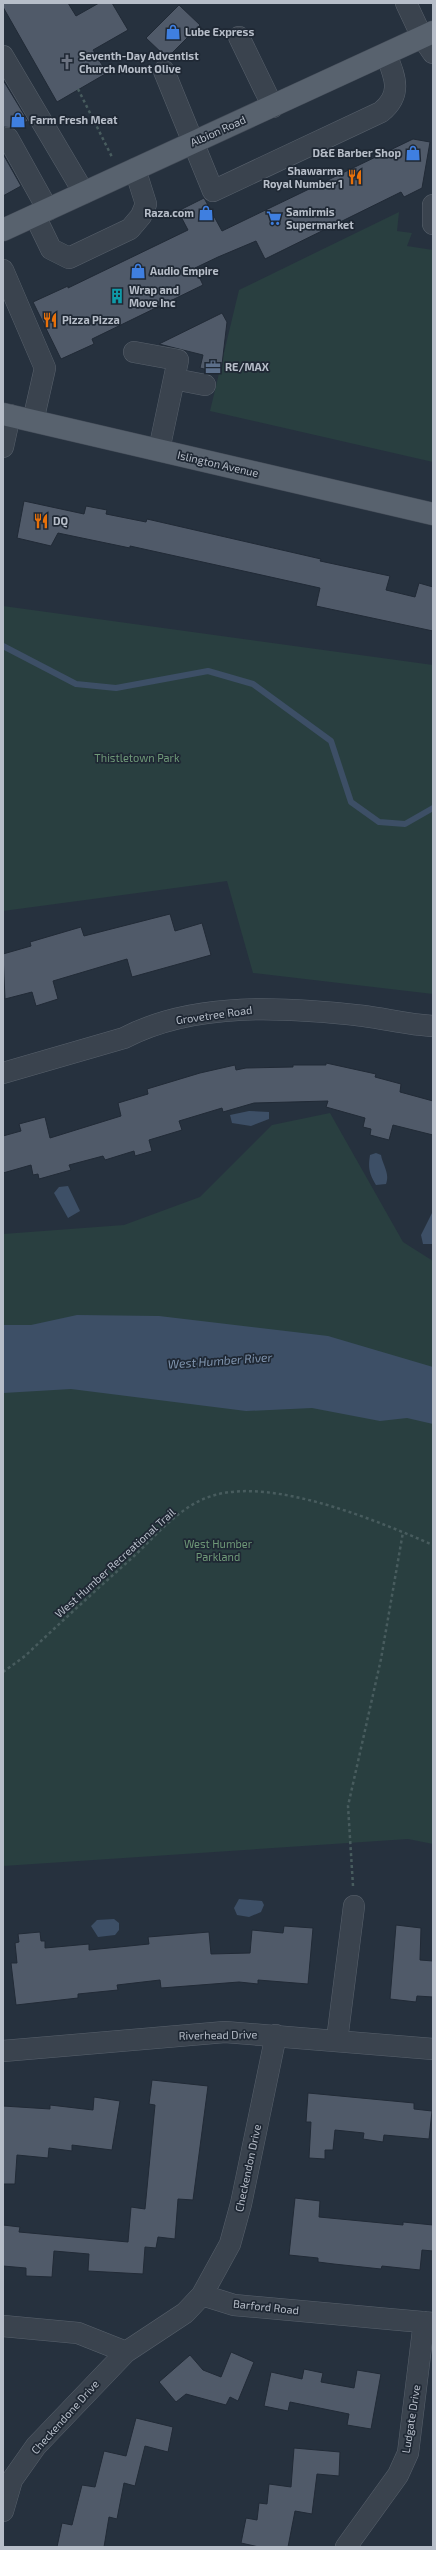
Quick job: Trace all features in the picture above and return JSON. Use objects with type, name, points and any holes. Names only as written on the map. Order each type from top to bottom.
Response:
[{"type":"main road","name":"Albion Road","points":[[3,230],[386,54],[429,41]]},
{"type":"main road","name":"Islington Avenue","points":[[6,414],[433,514]]},
{"type":"street","points":[[406,3],[429,41]]},
{"type":"street","points":[[239,36],[273,106]]},
{"type":"street","points":[[164,71],[213,191],[386,108],[390,104],[396,79],[386,54]]},
{"type":"street","points":[[3,56],[84,193]]},
{"type":"street","points":[[8,138],[41,213],[51,249],[69,258],[133,227],[146,204],[128,173]]},
{"type":"street","points":[[433,205],[433,224]]},
{"type":"street","points":[[3,270],[46,368],[33,420]]},
{"type":"street","points":[[134,352],[178,360],[159,450]]},
{"type":"street","points":[[174,379],[205,385]]},
{"type":"street","points":[[3,447],[6,414]]},
{"type":"street","name":"Grovetree Road","points":[[3,1073],[124,1038],[139,1030],[172,1020],[258,1009],[329,1012],[383,1018],[416,1025],[433,1026]]},
{"type":"street","points":[[336,2040],[354,1906]]},
{"type":"street","name":"Riverhead Drive","points":[[3,2051],[225,2032],[433,2048]]},
{"type":"street","name":"Checkendon Drive","points":[[202,2296],[230,2244],[238,2217],[276,2035]]},
{"type":"street","points":[[3,2326],[78,2333],[126,2352],[185,2312],[202,2296]]},
{"type":"street","name":"Barford Road","points":[[202,2296],[234,2305],[429,2323]]},
{"type":"street","name":"Ludgate Drive","points":[[346,2547],[398,2475],[408,2453],[429,2323]]},
{"type":"street","name":"Checkendone Drive","points":[[3,2511],[12,2480],[36,2446],[126,2352]]},
{"type":"path","points":[[78,89],[128,173]]},
{"type":"path","name":"West Humber Recreational Trail","points":[[3,1672],[25,1656],[180,1512],[215,1495],[248,1491],[299,1498],[371,1519],[433,1545]]},
{"type":"path","points":[[354,1906],[348,1806],[381,1659],[404,1532]]},
{"type":"green space","points":[[399,212],[397,231],[412,233],[407,246],[433,250],[433,462],[210,411],[239,290]]},
{"type":"green space","name":"Thistletown Park","points":[[3,606],[433,665],[433,994],[253,973],[227,881],[3,911]]},
{"type":"green space","name":"West Humber Parkland","points":[[330,1113],[403,1242],[433,1261],[433,1844],[408,1839],[3,1866],[3,1234],[124,1225],[200,1197],[272,1125]]},
{"type":"water","points":[[249,1111],[269,1112],[269,1119],[251,1126],[232,1123],[230,1115]]},
{"type":"water","points":[[376,1153],[381,1155],[386,1170],[386,1184],[376,1185],[370,1174],[370,1155]]},
{"type":"water","points":[[68,1186],[80,1211],[68,1218],[54,1193],[59,1187]]},
{"type":"water","points":[[433,1211],[433,1244],[423,1244],[421,1235]]},
{"type":"water","name":"West Humber River","points":[[77,1315],[159,1316],[328,1336],[433,1367],[433,1424],[407,1418],[380,1421],[312,1408],[246,1411],[71,1389],[3,1393],[3,1325],[31,1325]]},
{"type":"water","points":[[239,1899],[262,1901],[264,1905],[261,1912],[249,1917],[237,1915],[234,1908]]},
{"type":"water","points":[[114,1919],[119,1923],[119,1930],[115,1935],[98,1937],[91,1926],[97,1920]]},
{"type":"building","name":"Seventh-Day Adventist Church Mount Olive","points":[[3,3],[68,3],[76,16],[99,3],[112,3],[128,30],[93,50],[107,73],[57,102],[3,7]]},
{"type":"building","name":"Lube Express","points":[[179,5],[200,25],[167,58],[146,38]]},
{"type":"building","points":[[3,80],[28,121],[15,128],[3,127]]},
{"type":"building","points":[[413,139],[430,142],[422,188],[404,197],[401,192],[265,259],[256,241],[218,257],[195,268],[203,285],[92,339],[94,344],[61,359],[33,302],[68,286],[68,288],[188,230],[178,211],[204,198],[222,231]]},
{"type":"building","points":[[3,154],[21,186],[3,196]]},
{"type":"building","points":[[222,313],[227,322],[221,373],[200,368],[203,355],[159,344]]},
{"type":"building","points":[[24,501],[84,514],[86,506],[107,510],[106,514],[146,522],[147,519],[321,559],[320,561],[390,576],[386,590],[415,597],[419,583],[433,587],[433,631],[316,606],[320,588],[130,546],[130,548],[58,533],[51,546],[17,538]]},
{"type":"building","points":[[170,914],[175,931],[202,923],[211,955],[132,977],[127,959],[53,981],[58,999],[36,1006],[32,992],[5,999],[3,954],[31,946],[30,942],[81,927],[84,936]]},
{"type":"building","points":[[326,1063],[376,1074],[375,1077],[401,1084],[400,1092],[433,1101],[433,1135],[393,1125],[389,1140],[370,1135],[371,1129],[363,1127],[365,1118],[326,1107],[328,1101],[254,1103],[223,1112],[222,1108],[179,1121],[182,1130],[149,1140],[152,1151],[135,1156],[134,1151],[105,1160],[103,1156],[69,1165],[71,1170],[39,1179],[38,1174],[33,1175],[31,1165],[3,1173],[3,1136],[21,1131],[19,1124],[45,1117],[50,1138],[121,1116],[118,1103],[148,1094],[147,1089],[200,1073],[235,1065],[236,1070],[246,1068],[293,1067],[293,1065],[326,1065]]},
{"type":"building","points":[[396,1925],[421,1928],[420,1960],[433,1961],[433,1997],[417,1996],[416,2002],[390,1999]]},
{"type":"building","points":[[284,1926],[313,1928],[308,1984],[258,1980],[258,1984],[239,1982],[161,1988],[160,1980],[117,1985],[118,1990],[78,1994],[78,1998],[16,2005],[11,1963],[17,1963],[15,1943],[19,1942],[18,1934],[40,1932],[41,1941],[45,1941],[45,1948],[89,1944],[89,1950],[149,1944],[148,1937],[209,1932],[211,1954],[250,1953],[252,1930],[283,1933]]},
{"type":"building","points":[[152,2080],[208,2086],[193,2200],[178,2199],[175,2239],[158,2237],[156,2248],[145,2247],[143,2274],[88,2271],[89,2254],[54,2251],[52,2277],[26,2276],[26,2268],[3,2266],[3,2225],[20,2227],[19,2232],[128,2242],[131,2207],[145,2209],[155,2105],[149,2104]]},
{"type":"building","points":[[308,2093],[414,2103],[414,2109],[432,2111],[429,2139],[384,2135],[383,2142],[363,2139],[364,2133],[335,2130],[333,2150],[325,2150],[325,2159],[309,2158],[311,2122],[306,2122]]},
{"type":"building","points":[[94,2097],[120,2101],[112,2150],[72,2145],[72,2151],[49,2148],[48,2158],[17,2155],[15,2184],[3,2184],[3,2106],[50,2109],[50,2105],[93,2110]]},
{"type":"building","points":[[295,2198],[320,2201],[319,2217],[403,2225],[403,2222],[433,2225],[433,2251],[422,2250],[420,2270],[382,2266],[381,2269],[334,2264],[318,2262],[318,2258],[289,2255]]},
{"type":"building","points":[[231,2352],[254,2362],[238,2401],[230,2397],[226,2405],[186,2394],[176,2402],[159,2382],[190,2355],[203,2370],[221,2377]]},
{"type":"building","points":[[304,2369],[323,2373],[321,2382],[354,2388],[357,2370],[381,2374],[371,2429],[347,2425],[349,2414],[290,2402],[288,2411],[264,2406],[271,2372],[302,2379]]},
{"type":"building","points":[[136,2418],[173,2427],[168,2452],[145,2446],[135,2486],[124,2483],[117,2519],[109,2517],[104,2547],[57,2547],[62,2523],[72,2525],[82,2485],[95,2487],[104,2451],[126,2456]]},
{"type":"building","points":[[294,2448],[340,2452],[339,2476],[317,2474],[312,2514],[295,2511],[288,2547],[259,2547],[241,2543],[246,2518],[257,2520],[259,2503],[267,2504],[269,2484],[291,2487]]},
{"type":"waterway","points":[[3,646],[76,684],[116,688],[208,671],[253,684],[331,741],[351,802],[379,822],[405,824],[433,808]]},
{"type":"place","name":"Lube Express","points":[[173,32]]},
{"type":"place","name":"Seventh-Day Adventist Church Mount Olive","points":[[67,62]]},
{"type":"place","name":"Farm Fresh Meat","points":[[18,120]]},
{"type":"place","name":"D&E Barber Shop","points":[[413,153]]},
{"type":"place","name":"Shawarma Royal Number 1","points":[[355,177]]},
{"type":"place","name":"Raza.com","points":[[206,213]]},
{"type":"place","name":"Samirmis Supermarket","points":[[274,218]]},
{"type":"place","name":"Audio Empire","points":[[138,271]]},
{"type":"place","name":"Wrap and Move Inc","points":[[117,296]]},
{"type":"place","name":"Pizza Pizza","points":[[50,320]]},
{"type":"place","name":"RE/MAX","points":[[213,367]]},
{"type":"place","name":"DQ","points":[[41,521]]}]
